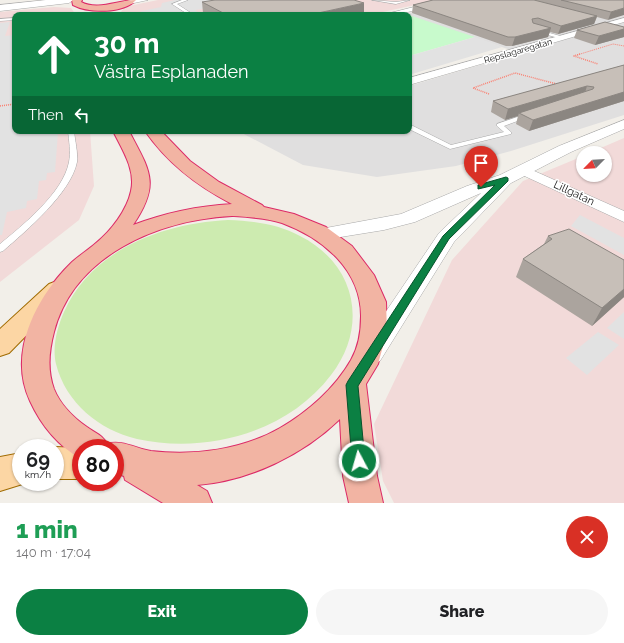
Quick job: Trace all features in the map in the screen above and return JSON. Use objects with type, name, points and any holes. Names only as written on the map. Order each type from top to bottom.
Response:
[{"type":"highway","points":[[76,2],[100,7],[120,4],[131,0]]},
{"type":"highway","points":[[76,2],[87,12]]},
{"type":"highway","points":[[111,12],[120,4]]},
{"type":"highway","points":[[103,249],[137,203],[141,189],[137,163],[122,134]]},
{"type":"highway","points":[[155,134],[174,157],[187,168],[221,191],[264,213]]},
{"type":"highway","points":[[78,439],[57,422],[38,388],[34,370],[36,345],[47,310],[57,294],[75,273],[103,249],[136,231],[183,216],[218,211],[264,213],[300,222],[322,234],[339,246],[356,262],[366,278],[372,295],[375,313],[374,332],[368,359],[352,385],[329,410],[301,432],[273,449],[238,461],[209,467],[180,470],[124,462]]},
{"type":"highway","points":[[352,385],[360,476],[366,503]]},
{"type":"highway","points":[[124,464],[195,503]]},
{"type":"main road","points":[[0,345],[75,273]]},
{"type":"main road","points":[[0,474],[12,472]]},
{"type":"street","points":[[120,4],[144,0]]},
{"type":"street","points":[[400,12],[451,0]]},
{"type":"street","points":[[0,8],[76,2]]},
{"type":"street","name":"Repslagaregatan","points":[[412,81],[624,20]]},
{"type":"street","points":[[594,21],[624,28]]},
{"type":"street","points":[[322,234],[384,224],[408,218],[515,174],[571,146],[624,124]]},
{"type":"street","points":[[368,359],[446,238],[515,174]]},
{"type":"street","name":"Lillgatan","points":[[515,174],[624,217]]},
{"type":"lane","points":[[186,0],[174,4],[187,12]]},
{"type":"lane","points":[[374,0],[387,3],[408,0]]},
{"type":"lane","points":[[400,2],[418,8]]},
{"type":"lane","points":[[0,20],[12,19]]},
{"type":"lane","points":[[533,29],[562,38]]},
{"type":"lane","points":[[412,128],[450,147],[509,133],[499,125],[535,113]]},
{"type":"lane","points":[[0,249],[52,199],[67,178],[73,163],[71,134]]},
{"type":"path","points":[[598,64],[574,56],[613,44],[624,46]]},
{"type":"path","points":[[490,94],[473,88],[515,73],[558,85]]},
{"type":"path","points":[[0,106],[12,104]]},
{"type":"shaded area","points":[[158,0],[438,0],[383,12],[121,12],[124,7]]},
{"type":"shaded area","points":[[175,0],[265,0],[195,10],[198,12],[140,12],[161,7],[162,3]]},
{"type":"shaded area","points":[[464,0],[624,0],[624,115],[511,151],[456,166],[377,177],[303,165],[244,134],[412,134],[412,85],[520,53],[412,17],[412,12]]},
{"type":"shaded area","points":[[54,7],[71,8],[74,12],[12,12],[12,134],[90,134],[94,186],[79,220],[0,282],[0,12]]},
{"type":"shaded area","points":[[10,22],[5,36],[12,35],[12,134],[58,134],[55,172],[47,173],[46,180],[39,181],[37,199],[27,201],[26,208],[7,212],[2,235],[0,235],[0,23]]},
{"type":"shaded area","points":[[475,37],[502,47],[412,74],[412,55]]},
{"type":"shaded area","points":[[624,138],[624,503],[394,503],[383,481],[374,424],[452,260],[523,181],[576,159],[576,182],[612,182],[612,146],[605,146]]},
{"type":"shaded area","points":[[580,215],[624,238],[624,255],[571,226]]},
{"type":"shaded area","points":[[624,312],[624,339],[607,328]]},
{"type":"shaded area","points":[[598,332],[619,345],[587,375],[566,358]]},
{"type":"green space","points":[[412,16],[475,37],[412,55]]},
{"type":"green space","points":[[228,220],[265,224],[292,232],[319,248],[334,263],[344,279],[351,298],[353,317],[350,337],[343,356],[331,375],[313,395],[292,412],[268,425],[217,441],[163,443],[137,439],[123,435],[97,422],[86,413],[68,391],[61,378],[55,358],[55,344],[59,324],[76,290],[92,271],[111,256],[132,244],[155,234],[179,227],[204,222]]},
{"type":"building","points":[[215,0],[354,0],[364,3],[323,12],[221,12],[202,2]]},
{"type":"building","points":[[433,0],[534,0],[597,16],[561,26],[538,18],[532,19],[533,23],[551,28],[515,37],[508,37],[413,5]]},
{"type":"building","points":[[561,0],[624,0],[624,8],[611,12]]},
{"type":"building","points":[[605,22],[624,27],[624,29],[599,36],[577,30]]},
{"type":"building","points":[[624,65],[624,92],[533,120],[519,113],[593,89],[594,87],[587,86],[508,109],[493,101]]},
{"type":"building","points":[[569,229],[624,260],[624,289],[602,308],[523,259],[552,239],[548,236]]},
{"type":"route","points":[[359,461],[352,385],[446,238],[506,179],[481,187]]}]
